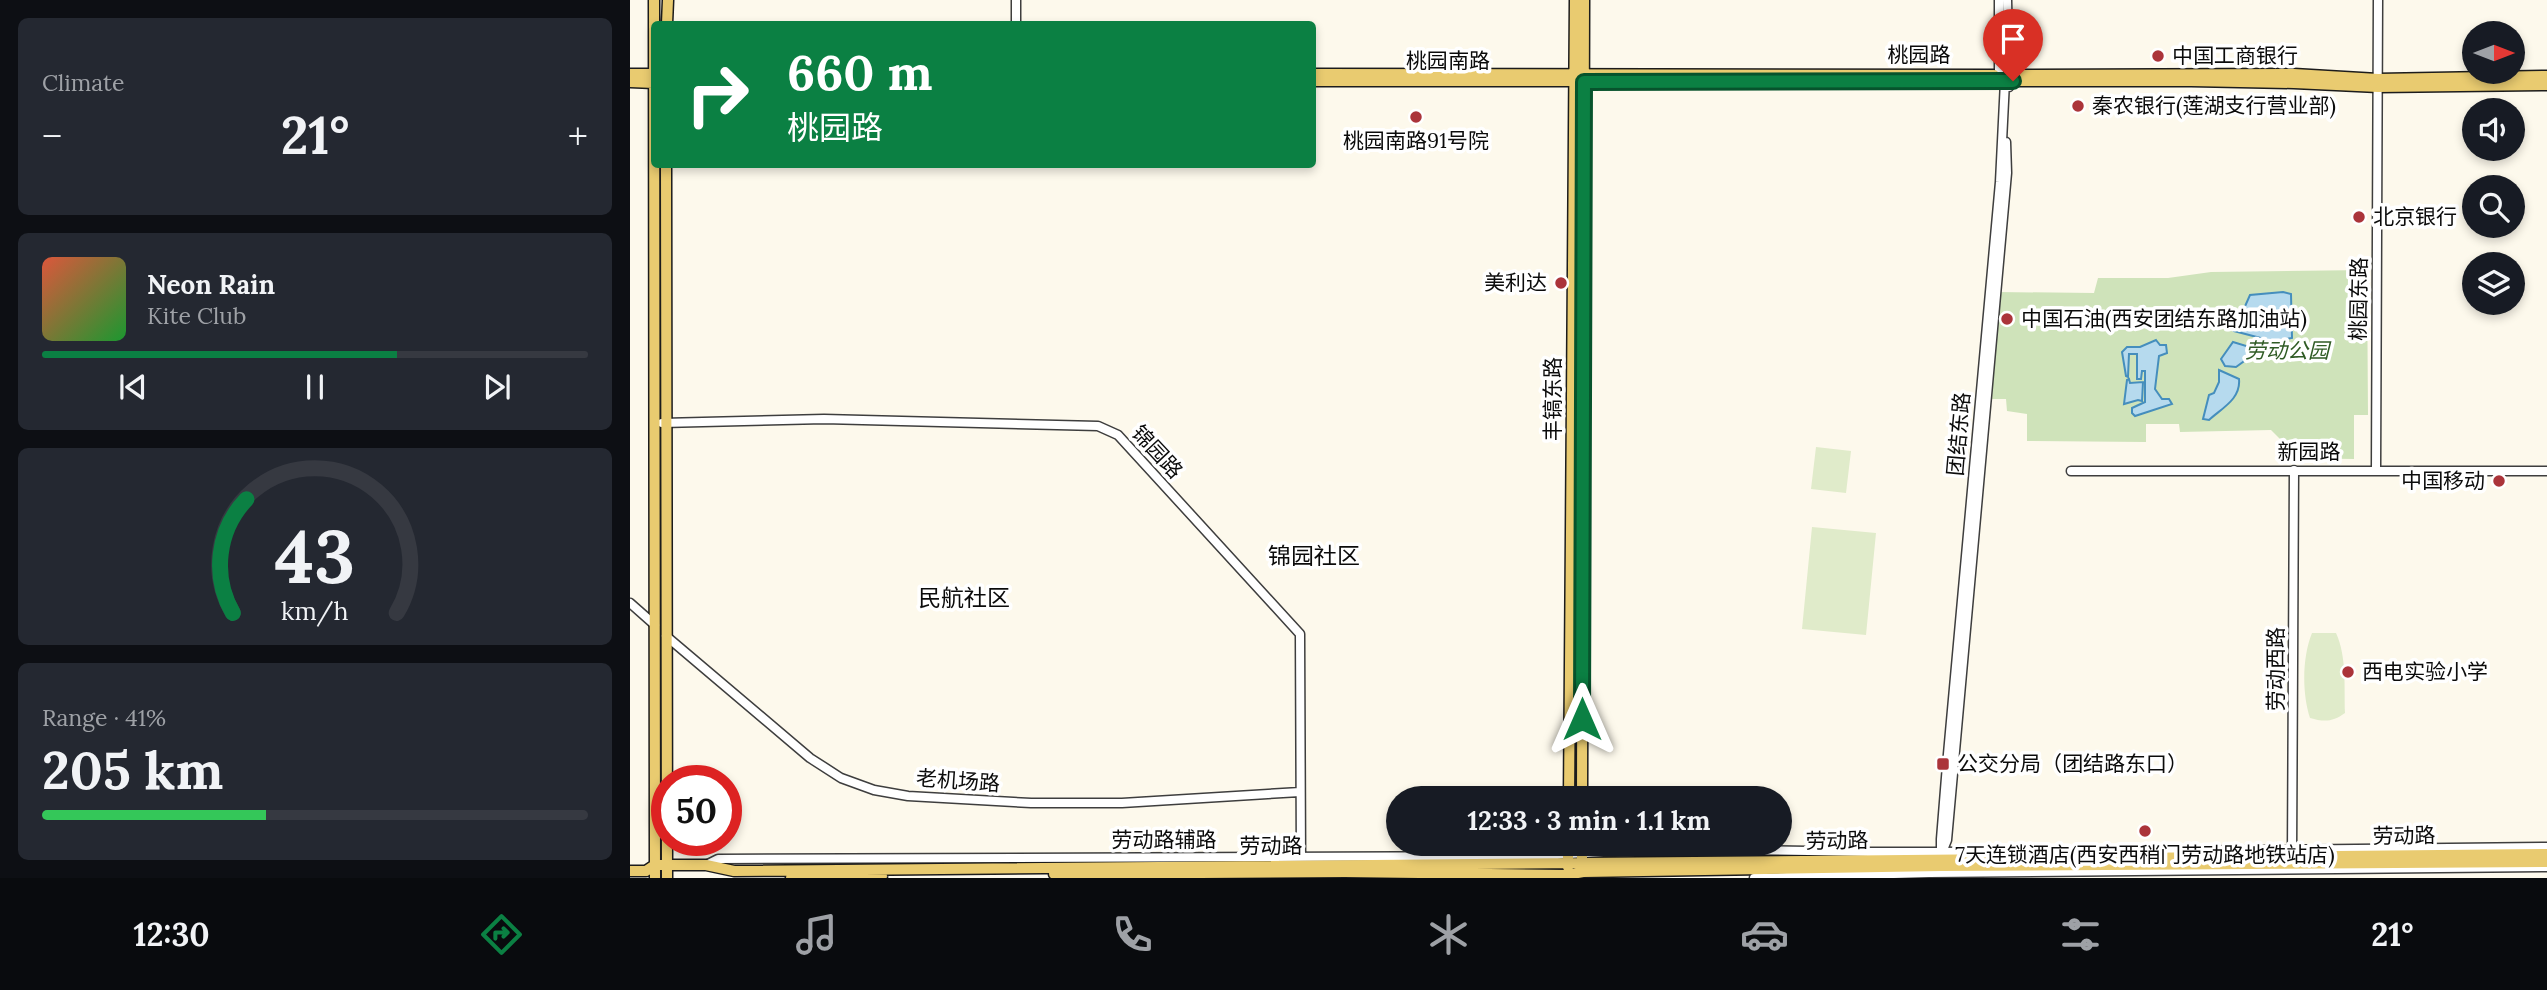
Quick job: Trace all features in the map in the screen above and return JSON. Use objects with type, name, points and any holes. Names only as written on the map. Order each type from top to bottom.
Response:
[{"type":"main road","points":[[654,0],[654,21]]},
{"type":"main road","points":[[667,21],[668,0]]},
{"type":"main road","name":"丰镐东路","points":[[1575,0],[1579,77],[1582,786]]},
{"type":"main road","name":"丰镐东路","points":[[1569,786],[1579,77],[1584,0]]},
{"type":"main road","points":[[630,74],[651,75]]},
{"type":"main road","name":"桃园南路","points":[[1316,74],[1579,77]]},
{"type":"main road","name":"桃园路","points":[[2378,83],[2547,76]]},
{"type":"main road","name":"桃园南路","points":[[1316,80],[1579,77]]},
{"type":"main road","name":"桃园路","points":[[1579,77],[2005,78],[2547,85]]},
{"type":"main road","points":[[630,82],[651,83]]},
{"type":"main road","points":[[656,168],[666,636],[667,878]]},
{"type":"main road","points":[[655,878],[655,625],[666,168]]},
{"type":"main road","name":"劳动路","points":[[791,878],[1582,862],[2002,865],[2547,854]]},
{"type":"main road","name":"劳动路","points":[[2292,860],[2547,862]]},
{"type":"main road","points":[[630,872],[646,871],[655,865]]},
{"type":"main road","name":"劳动路","points":[[655,865],[706,865],[734,871],[988,874]]},
{"type":"street","points":[[1016,0],[1017,21]]},
{"type":"street","name":"团结东路","points":[[1942,863],[1941,839],[1947,765],[2000,182],[2005,78],[1999,0]]},
{"type":"street","points":[[2005,78],[2007,0]]},
{"type":"street","name":"桃园东路","points":[[2376,470],[2378,0]]},
{"type":"street","name":"锦园路","points":[[661,423],[824,418],[1098,426],[1118,435],[1300,634],[1300,868]]},
{"type":"street","name":"劳动西路","points":[[2292,860],[2294,470]]},
{"type":"street","name":"新园路","points":[[2071,471],[2547,471]]},
{"type":"street","points":[[630,603],[655,625]]},
{"type":"street","name":"老机场路","points":[[666,636],[810,758],[841,778],[874,790],[908,796],[1031,803],[1122,803],[1300,792]]},
{"type":"street","points":[[2292,860],[2547,847]]},
{"type":"street","name":"劳动路辅路","points":[[706,865],[718,859],[1300,868]]},
{"type":"street","points":[[2292,860],[2547,867]]},
{"type":"street","points":[[1754,878],[1942,863]]},
{"type":"green space","name":"劳动公园","points":[[2367,270],[2368,415],[2354,415],[2354,459],[2288,458],[2288,447],[2271,430],[2180,432],[2179,424],[2146,424],[2146,442],[2027,441],[2027,414],[2007,411],[2006,399],[1992,399],[1997,292],[2094,293],[2098,278],[2168,278],[2211,272]]},
{"type":"green space","points":[[1816,447],[1851,451],[1846,493],[1811,489]]},
{"type":"green space","points":[[1812,527],[1876,533],[1866,635],[1802,629]]},
{"type":"green space","points":[[2312,633],[2336,633],[2340,642],[2345,713],[2332,720],[2310,718],[2307,708],[2305,664]]},
{"type":"water","points":[[2283,292],[2291,294],[2292,338],[2272,341],[2234,331],[2250,295]]},
{"type":"water","points":[[2156,340],[2160,345],[2166,345],[2167,353],[2159,356],[2155,389],[2162,399],[2169,399],[2172,404],[2135,416],[2132,408],[2145,402],[2145,371],[2142,371],[2141,379],[2137,379],[2137,354],[2129,354],[2128,377],[2126,376],[2122,352],[2127,347],[2140,347]]},
{"type":"water","points":[[2233,342],[2253,348],[2247,359],[2236,367],[2225,366],[2221,359]]},
{"type":"water","points":[[2219,370],[2239,379],[2239,386],[2230,402],[2209,420],[2203,419],[2209,395],[2214,393],[2219,382]]},
{"type":"water","points":[[2129,379],[2130,383],[2143,382],[2142,401],[2124,404]]},
{"type":"place","name":"中国工商银行","points":[[2158,56]]},
{"type":"place","name":"秦农银行(莲湖支行营业部)","points":[[2078,106]]},
{"type":"place","name":"桃园南路91号院","points":[[1416,117]]},
{"type":"place","name":"北京银行","points":[[2359,217]]},
{"type":"place","name":"美利达","points":[[1561,283]]},
{"type":"place","name":"中国石油(西安团结东路加油站)","points":[[2007,319]]},
{"type":"place","name":"中国移动","points":[[2499,481]]},
{"type":"place","name":"西电实验小学","points":[[2348,672]]},
{"type":"place","name":"公交分局（团结路东口）","points":[[1943,764]]},
{"type":"place","name":"7天连锁酒店(西安西稍门劳动路地铁站店)","points":[[2145,831]]},
{"type":"district","name":"锦园社区","points":[[1314,556]]},
{"type":"district","name":"民航社区","points":[[964,598]]},
{"type":"route","points":[[1582,719],[1584,82],[2013,81]]}]
